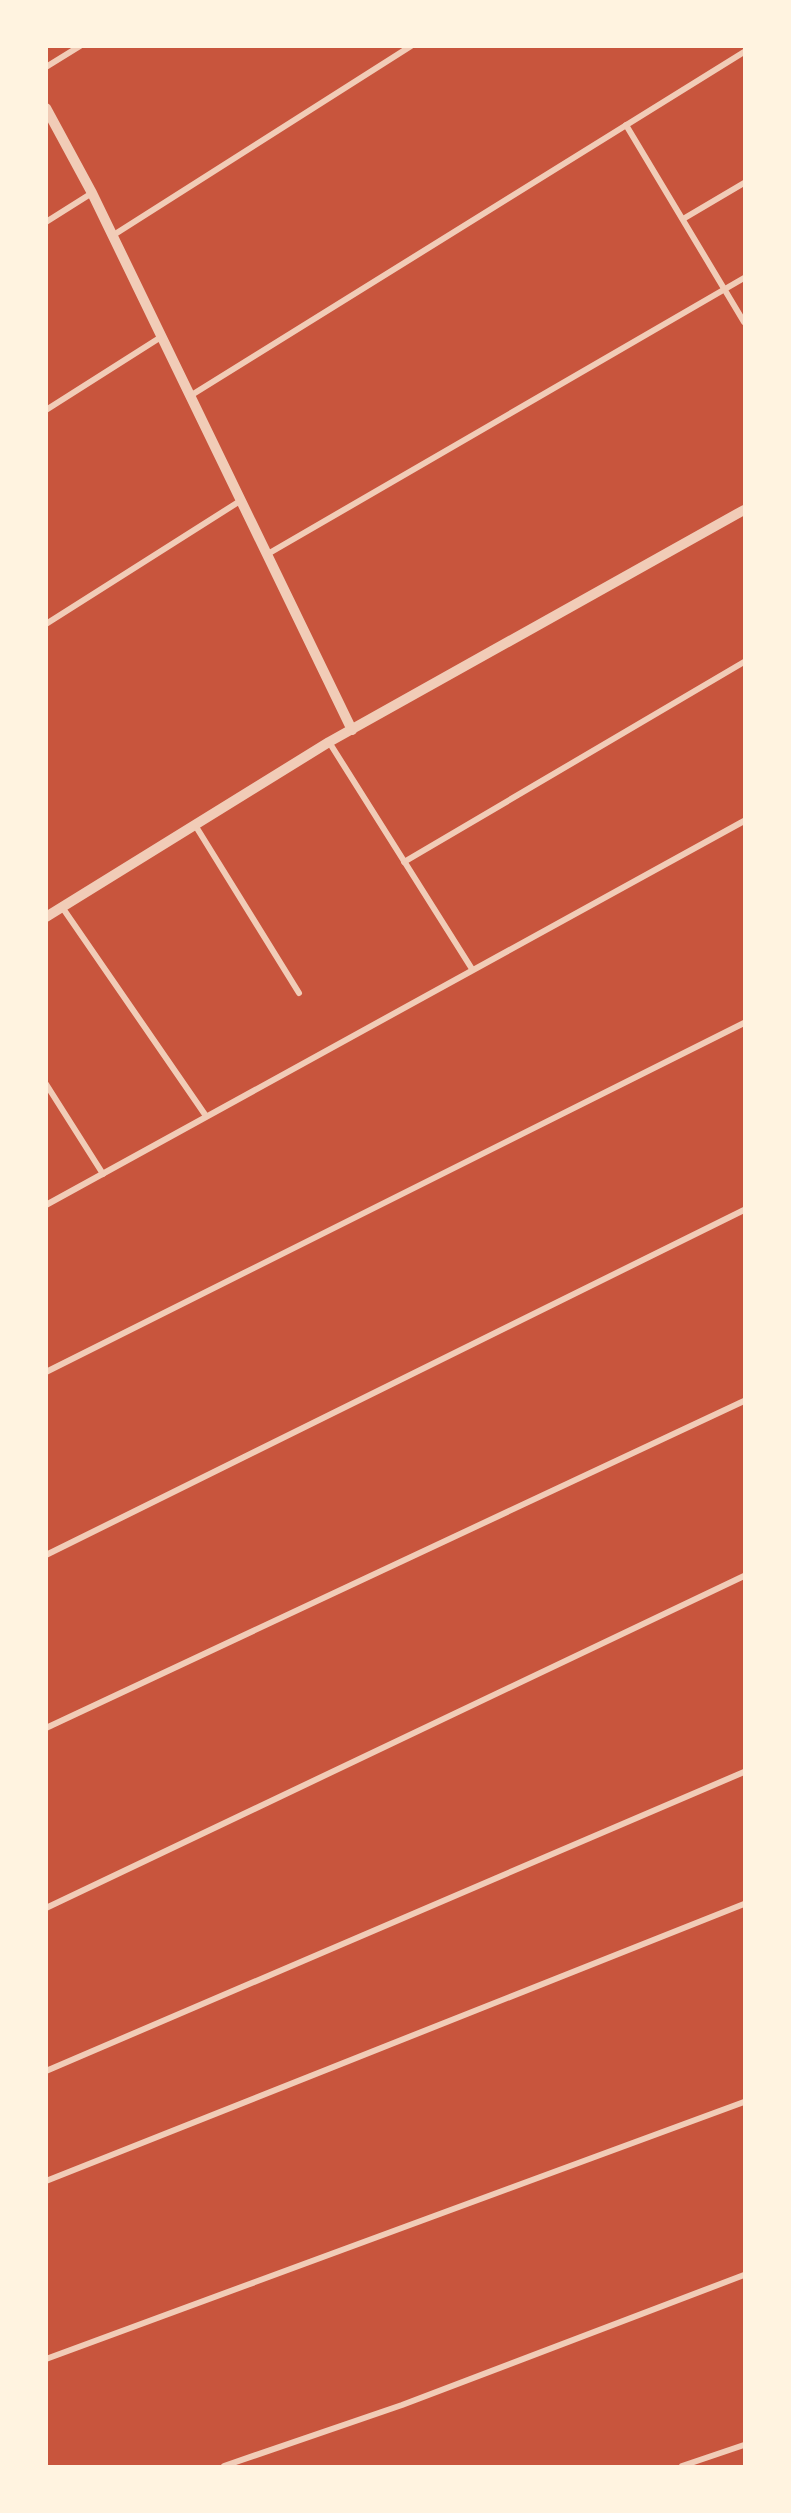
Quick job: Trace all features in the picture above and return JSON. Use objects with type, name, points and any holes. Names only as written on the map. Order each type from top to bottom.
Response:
[{"type":"street","points":[[46,67],[80,46]]},
{"type":"street","points":[[112,236],[411,46]]},
{"type":"street","points":[[189,396],[744,52]]},
{"type":"street","points":[[46,108],[92,194],[352,730]]},
{"type":"street","points":[[627,125],[744,321]]},
{"type":"street","points":[[683,219],[744,183]]},
{"type":"street","points":[[46,222],[92,194]]},
{"type":"street","points":[[266,555],[744,278]]},
{"type":"street","points":[[46,410],[161,337]]},
{"type":"street","points":[[46,624],[240,501]]},
{"type":"street","points":[[46,917],[329,742],[744,510]]},
{"type":"street","points":[[404,862],[744,662]]},
{"type":"street","points":[[329,742],[472,969]]},
{"type":"street","points":[[46,1205],[744,821]]},
{"type":"street","points":[[195,825],[299,993]]},
{"type":"street","points":[[62,907],[206,1116]]},
{"type":"street","points":[[46,1372],[744,1023]]},
{"type":"street","points":[[46,1084],[103,1174]]},
{"type":"street","points":[[46,1555],[744,1210]]},
{"type":"street","points":[[46,1728],[744,1401]]},
{"type":"street","points":[[46,1908],[744,1576]]},
{"type":"street","points":[[46,2071],[744,1772]]},
{"type":"street","points":[[46,2181],[744,1905]]},
{"type":"street","points":[[46,2359],[744,2102]]},
{"type":"street","points":[[224,2466],[402,2405],[744,2275]]},
{"type":"street","points":[[681,2466],[744,2445]]}]
